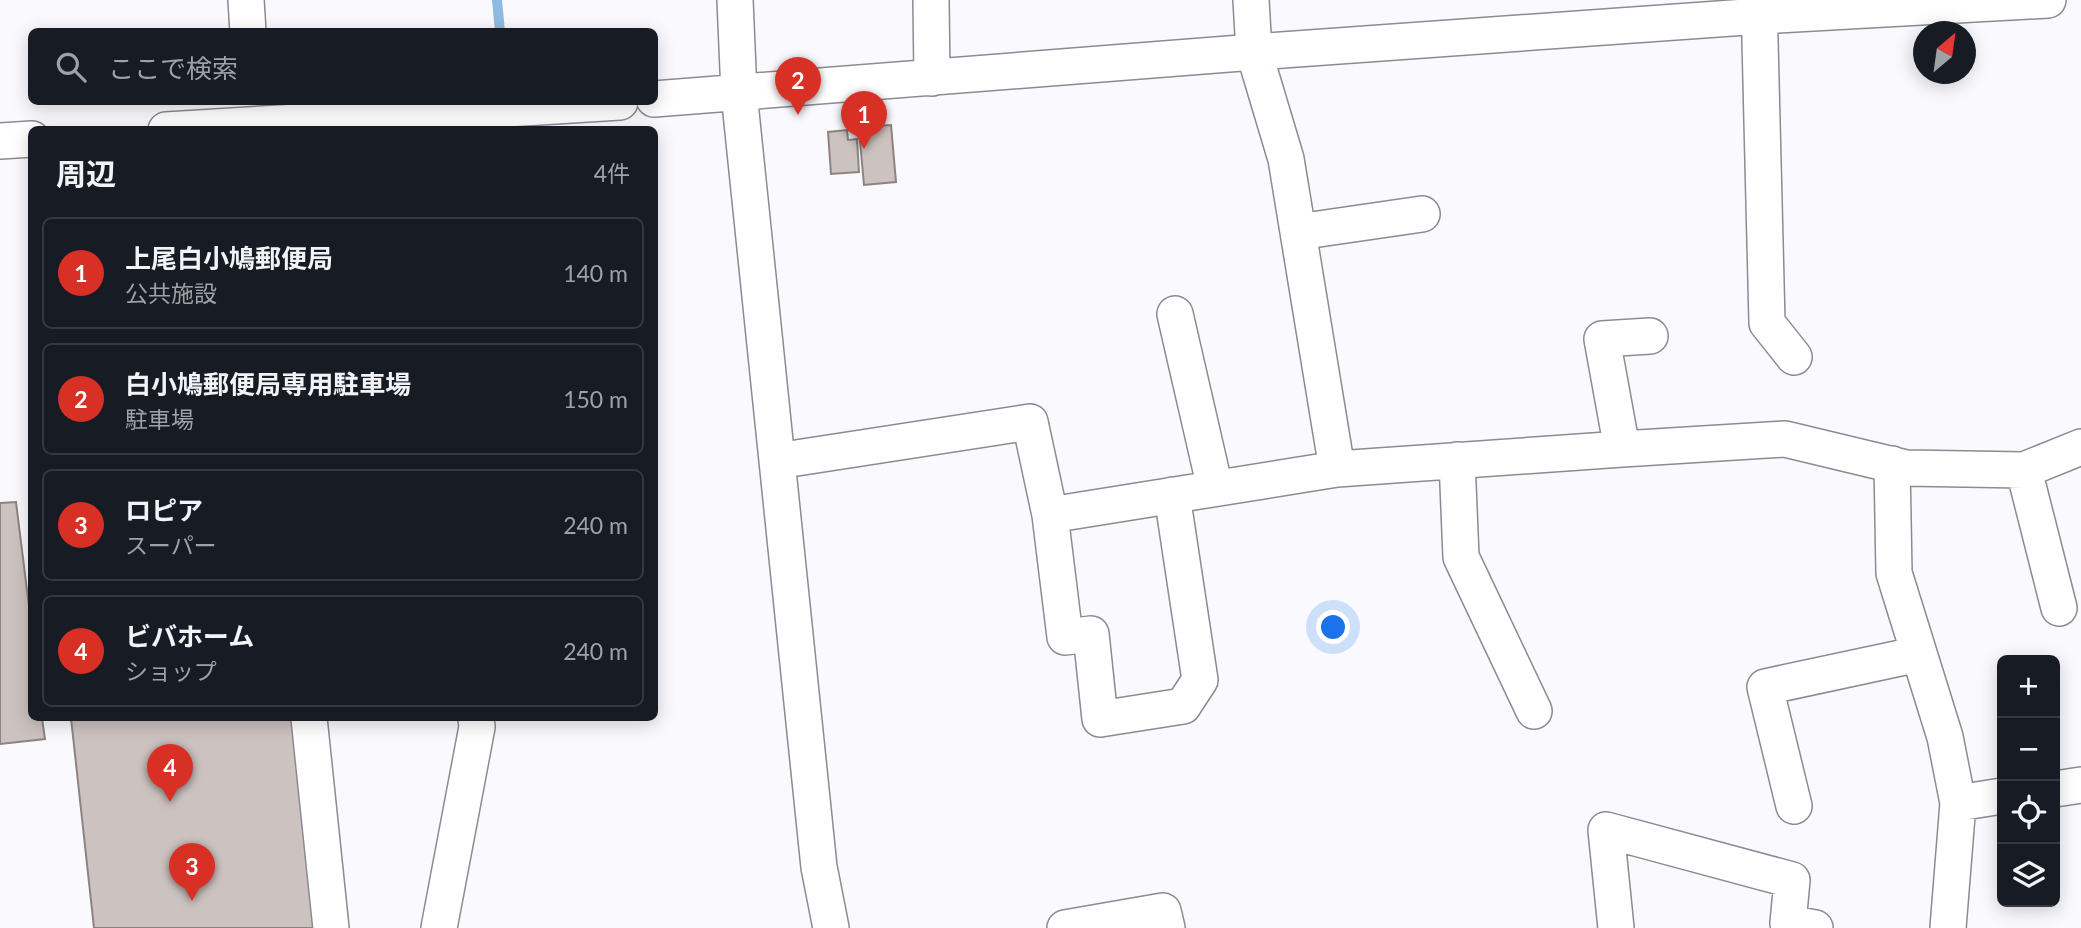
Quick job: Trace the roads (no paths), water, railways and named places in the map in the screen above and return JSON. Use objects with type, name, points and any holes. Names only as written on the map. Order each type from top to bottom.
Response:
[{"type":"street","points":[[246,0],[248,28]]},
{"type":"street","points":[[735,0],[739,93],[777,461],[819,867],[831,928]]},
{"type":"street","points":[[931,0],[932,78]]},
{"type":"street","points":[[1251,0],[1254,52],[1286,159],[1337,469]]},
{"type":"street","points":[[658,99],[1254,52],[1760,8],[2048,0]]},
{"type":"street","points":[[1760,8],[1767,323],[1794,357]]},
{"type":"street","points":[[200,126],[250,120],[522,119],[604,105]]},
{"type":"street","points":[[0,141],[28,139]]},
{"type":"street","points":[[1298,232],[1422,214]]},
{"type":"street","points":[[1175,314],[1215,488]]},
{"type":"street","points":[[1622,449],[1602,339],[1650,336]]},
{"type":"street","points":[[777,461],[1030,422],[1050,514],[1065,637],[1091,634],[1100,719],[1183,706],[1200,680],[1172,495]]},
{"type":"street","points":[[1050,514],[1337,469],[1622,449],[1786,439],[1906,468],[2024,470],[2081,447]]},
{"type":"street","points":[[1457,460],[1461,558],[1534,711]]},
{"type":"street","points":[[1892,464],[1894,573],[1945,737],[1958,803],[1948,928]]},
{"type":"street","points":[[2024,470],[2059,608]]},
{"type":"street","points":[[1794,806],[1765,687],[1919,653]]},
{"type":"street","points":[[309,721],[331,928]]},
{"type":"street","points":[[439,928],[476,721]]},
{"type":"street","points":[[2060,788],[2081,785]]},
{"type":"street","points":[[1958,803],[1997,797]]},
{"type":"street","points":[[1616,928],[1606,830],[1792,880],[1788,923],[1815,928]]},
{"type":"street","points":[[1065,928],[1163,911],[1167,928]]},
{"type":"waterway","points":[[497,0],[500,28]]},
{"type":"place","name":"白小鳩郵便局専用駐車場","points":[[798,115]]},
{"type":"place","name":"上尾白小鳩郵便局","points":[[864,149]]},
{"type":"place","name":"ビバホーム","points":[[170,802]]},
{"type":"place","name":"ロピア","points":[[192,901]]}]
